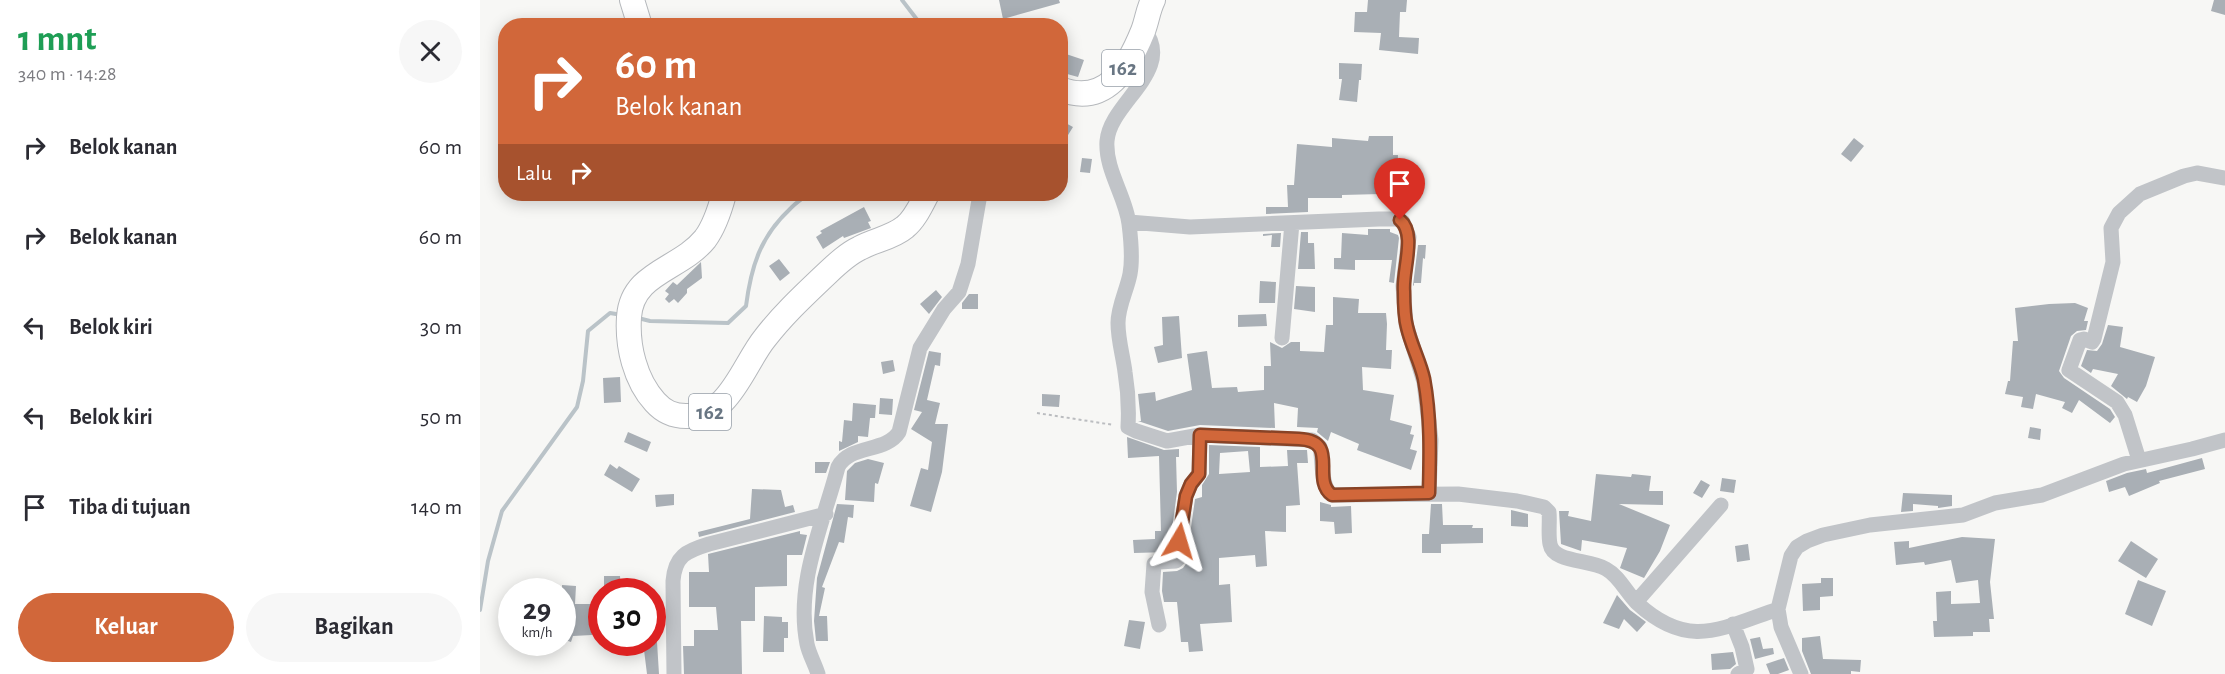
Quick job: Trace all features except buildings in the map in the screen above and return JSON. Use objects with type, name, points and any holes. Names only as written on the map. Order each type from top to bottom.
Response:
[{"type":"main road","points":[[632,0],[638,18]]},
{"type":"main road","name":"162","points":[[1068,92],[1089,95],[1100,92],[1109,85],[1131,55],[1144,29],[1148,9],[1153,0]]},
{"type":"main road","name":"162","points":[[722,201],[705,239],[673,266],[647,279],[631,304],[629,336],[640,379],[650,397],[671,414],[702,416],[717,408],[736,385],[756,349],[792,307],[840,261],[859,248],[906,227],[923,201]]},
{"type":"street","points":[[1144,29],[1153,44],[1151,66],[1132,96],[1114,118],[1107,143],[1129,222],[1130,273],[1118,322],[1126,374],[1128,427],[1167,441],[1200,435],[1314,441],[1320,447],[1326,489],[1332,495],[1429,493],[1482,497],[1544,507],[1549,512],[1549,541],[1555,554],[1605,568],[1613,574],[1636,602],[1653,616],[1677,629],[1703,632],[1778,609]]},
{"type":"street","points":[[2139,460],[2125,415],[2117,402],[2069,370],[2080,340],[2092,342],[2094,339],[2113,262],[2112,224],[2131,201],[2158,186],[2197,173],[2225,178]]},
{"type":"street","points":[[818,674],[807,646],[804,621],[808,570],[841,462],[852,454],[892,439],[898,432],[920,348],[944,309],[959,292],[968,264],[979,201]]},
{"type":"street","points":[[1129,222],[1190,227],[1397,219],[1405,225],[1408,237],[1403,286],[1406,324],[1424,382],[1431,440],[1429,493]]},
{"type":"street","points":[[1282,338],[1292,223]]},
{"type":"street","points":[[1159,625],[1152,592],[1153,568],[1158,562],[1176,561],[1179,558],[1184,502],[1191,484],[1199,474],[1200,435]]},
{"type":"street","points":[[1801,674],[1781,627],[1778,609],[1791,556],[1797,547],[1823,535],[1870,525],[1964,515],[1995,503],[2042,495],[2139,460],[2225,440]]},
{"type":"street","points":[[1636,602],[1721,505]]},
{"type":"street","points":[[674,674],[673,581],[674,567],[682,555],[709,544],[826,514]]},
{"type":"street","points":[[1733,624],[1747,669],[1737,674]]},
{"type":"path","points":[[1037,413],[1128,427]]},
{"type":"waterway","points":[[902,0],[916,18]]},
{"type":"waterway","points":[[638,318],[650,321],[728,323],[746,306],[754,266],[771,230],[799,201]]},
{"type":"waterway","points":[[480,610],[488,561],[502,511],[577,407],[583,381],[588,331],[610,313],[622,315]]},
{"type":"route","points":[[1179,541],[1186,496],[1191,484],[1199,474],[1201,464],[1200,435],[1314,441],[1320,447],[1326,489],[1332,495],[1429,493],[1431,440],[1422,370],[1406,324],[1403,286],[1408,237],[1405,225],[1400,220]]}]
